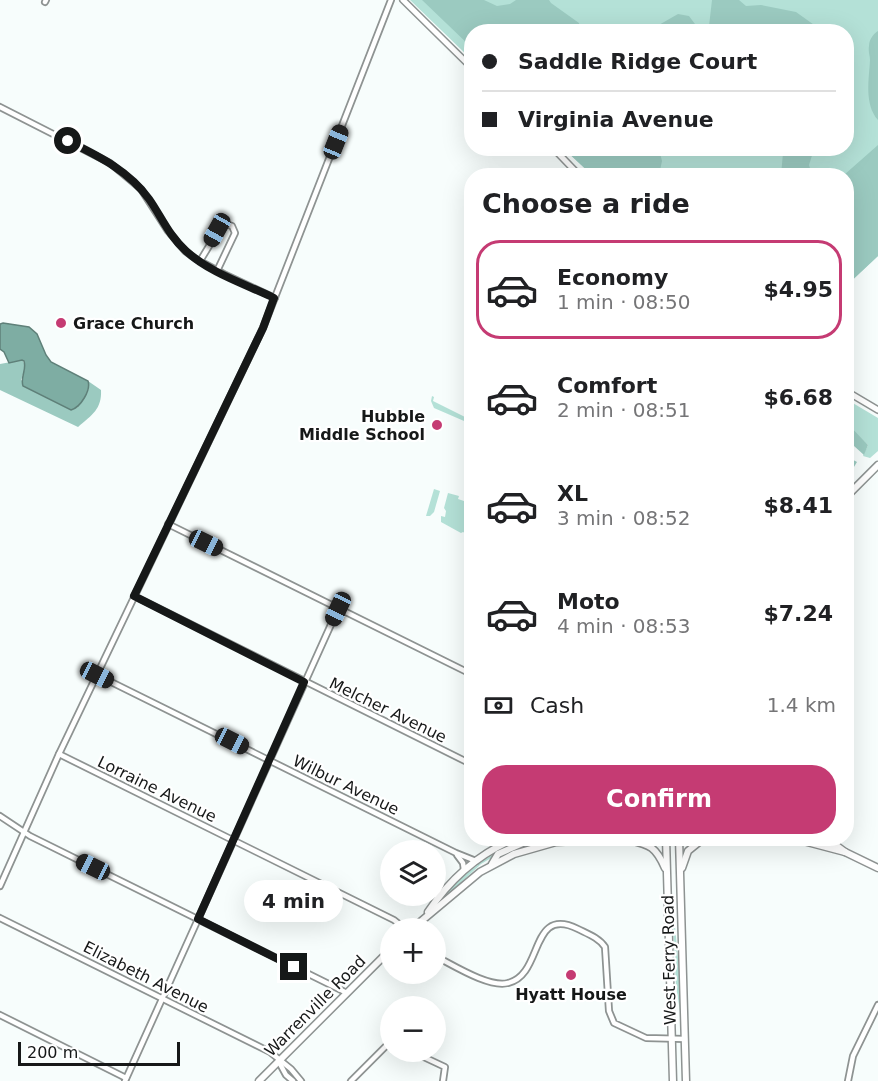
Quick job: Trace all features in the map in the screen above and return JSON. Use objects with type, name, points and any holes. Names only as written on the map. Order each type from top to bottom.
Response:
[{"type":"main road","points":[[854,489],[878,465]]},
{"type":"main road","points":[[425,917],[445,889],[464,870],[499,846]]},
{"type":"main road","points":[[492,864],[498,854],[516,846]]},
{"type":"main road","points":[[425,917],[492,864],[537,846]]},
{"type":"main road","points":[[652,846],[667,873]]},
{"type":"main road","name":"West Ferry Road","points":[[666,846],[673,1081]]},
{"type":"main road","name":"West Ferry Road","points":[[679,846],[686,1081]]},
{"type":"main road","points":[[680,871],[688,851],[694,846]]},
{"type":"main road","points":[[822,846],[845,852]]},
{"type":"main road","points":[[837,846],[878,868]]},
{"type":"main road","name":"Warrenville Road","points":[[259,1081],[380,960]]},
{"type":"street","points":[[0,886],[134,596],[263,328],[391,0]]},
{"type":"street","points":[[404,0],[464,60]]},
{"type":"street","points":[[0,107],[111,163],[141,189],[176,241],[200,261],[274,298]]},
{"type":"street","points":[[561,156],[572,168]]},
{"type":"street","points":[[200,261],[223,223],[232,226],[236,233],[217,271]]},
{"type":"street","points":[[854,396],[878,410]]},
{"type":"street","points":[[168,524],[464,671]]},
{"type":"street","name":"Melcher Avenue","points":[[134,596],[464,761]]},
{"type":"street","points":[[0,1015],[126,1080],[338,609]]},
{"type":"street","name":"Wilbur Avenue","points":[[97,675],[456,854],[476,861]]},
{"type":"street","name":"Lorraine Avenue","points":[[60,754],[390,918]]},
{"type":"street","points":[[0,816],[24,832],[346,993]]},
{"type":"street","points":[[456,854],[463,863],[464,870]]},
{"type":"street","name":"Elizabeth Avenue","points":[[0,918],[270,1052],[279,1062]]},
{"type":"street","points":[[446,961],[490,982],[511,983],[524,973],[546,930],[557,923],[566,924],[596,938],[605,947],[609,1011],[614,1023],[646,1038],[685,1039]]},
{"type":"street","points":[[848,1081],[854,1056],[878,1005]]},
{"type":"street","points":[[351,1081],[380,1052]]},
{"type":"street","points":[[279,1062],[292,1081]]},
{"type":"street","points":[[279,1062],[291,1069],[301,1081]]},
{"type":"street","points":[[434,1062],[445,1067],[446,1074],[443,1081]]},
{"type":"shaded area","points":[[410,0],[878,0],[878,256],[854,278],[854,168],[584,168],[572,156],[854,156],[854,24],[464,24],[464,52]]},
{"type":"shaded area","points":[[422,0],[484,0],[497,6],[510,4],[516,0],[549,0],[579,23],[464,24],[464,40]]},
{"type":"shaded area","points":[[712,0],[739,0],[746,6],[761,5],[796,12],[813,24],[709,24]]},
{"type":"shaded area","points":[[678,14],[689,16],[695,24],[660,24]]},
{"type":"shaded area","points":[[878,31],[878,120],[871,107],[868,91],[869,44]]},
{"type":"shaded area","points":[[878,145],[878,256],[854,278],[854,168],[852,168]]},
{"type":"shaded area","points":[[572,156],[661,156],[662,161],[660,168],[584,168]]},
{"type":"shaded area","points":[[783,156],[812,156],[810,168],[782,168]]},
{"type":"shaded area","points":[[0,324],[29,327],[37,334],[51,362],[88,381],[87,393],[82,402],[71,410],[23,386],[24,361],[9,363],[0,349]]},
{"type":"shaded area","points":[[22,360],[26,366],[21,380],[77,408],[89,388],[88,381],[101,390],[98,407],[78,427],[0,390],[0,364]]},
{"type":"shaded area","points":[[432,396],[433,401],[464,416],[464,421],[434,408],[431,401]]},
{"type":"shaded area","points":[[854,404],[878,418],[878,451],[870,458],[863,456],[868,445],[854,432]]},
{"type":"shaded area","points":[[854,430],[868,445],[864,455],[854,446]]},
{"type":"shaded area","points":[[434,489],[440,491],[434,512],[426,516]]},
{"type":"shaded area","points":[[448,493],[459,496],[458,499],[464,501],[464,532],[441,522],[441,516],[445,517],[444,508]]},
{"type":"shaded area","points":[[511,846],[481,864],[446,896],[446,892],[478,864]]},
{"type":"shaded area","points":[[671,885],[679,968],[681,1018],[676,986]]},
{"type":"place","name":"Grace Church","points":[[61,323]]},
{"type":"place","name":"Hubble Middle School","points":[[437,425]]},
{"type":"place","name":"Hyatt House","points":[[571,975]]},
{"type":"route","points":[[68,141],[111,163],[132,179],[149,200],[172,236],[196,259],[274,298],[263,328],[134,596],[304,682],[198,919],[294,967]]}]
